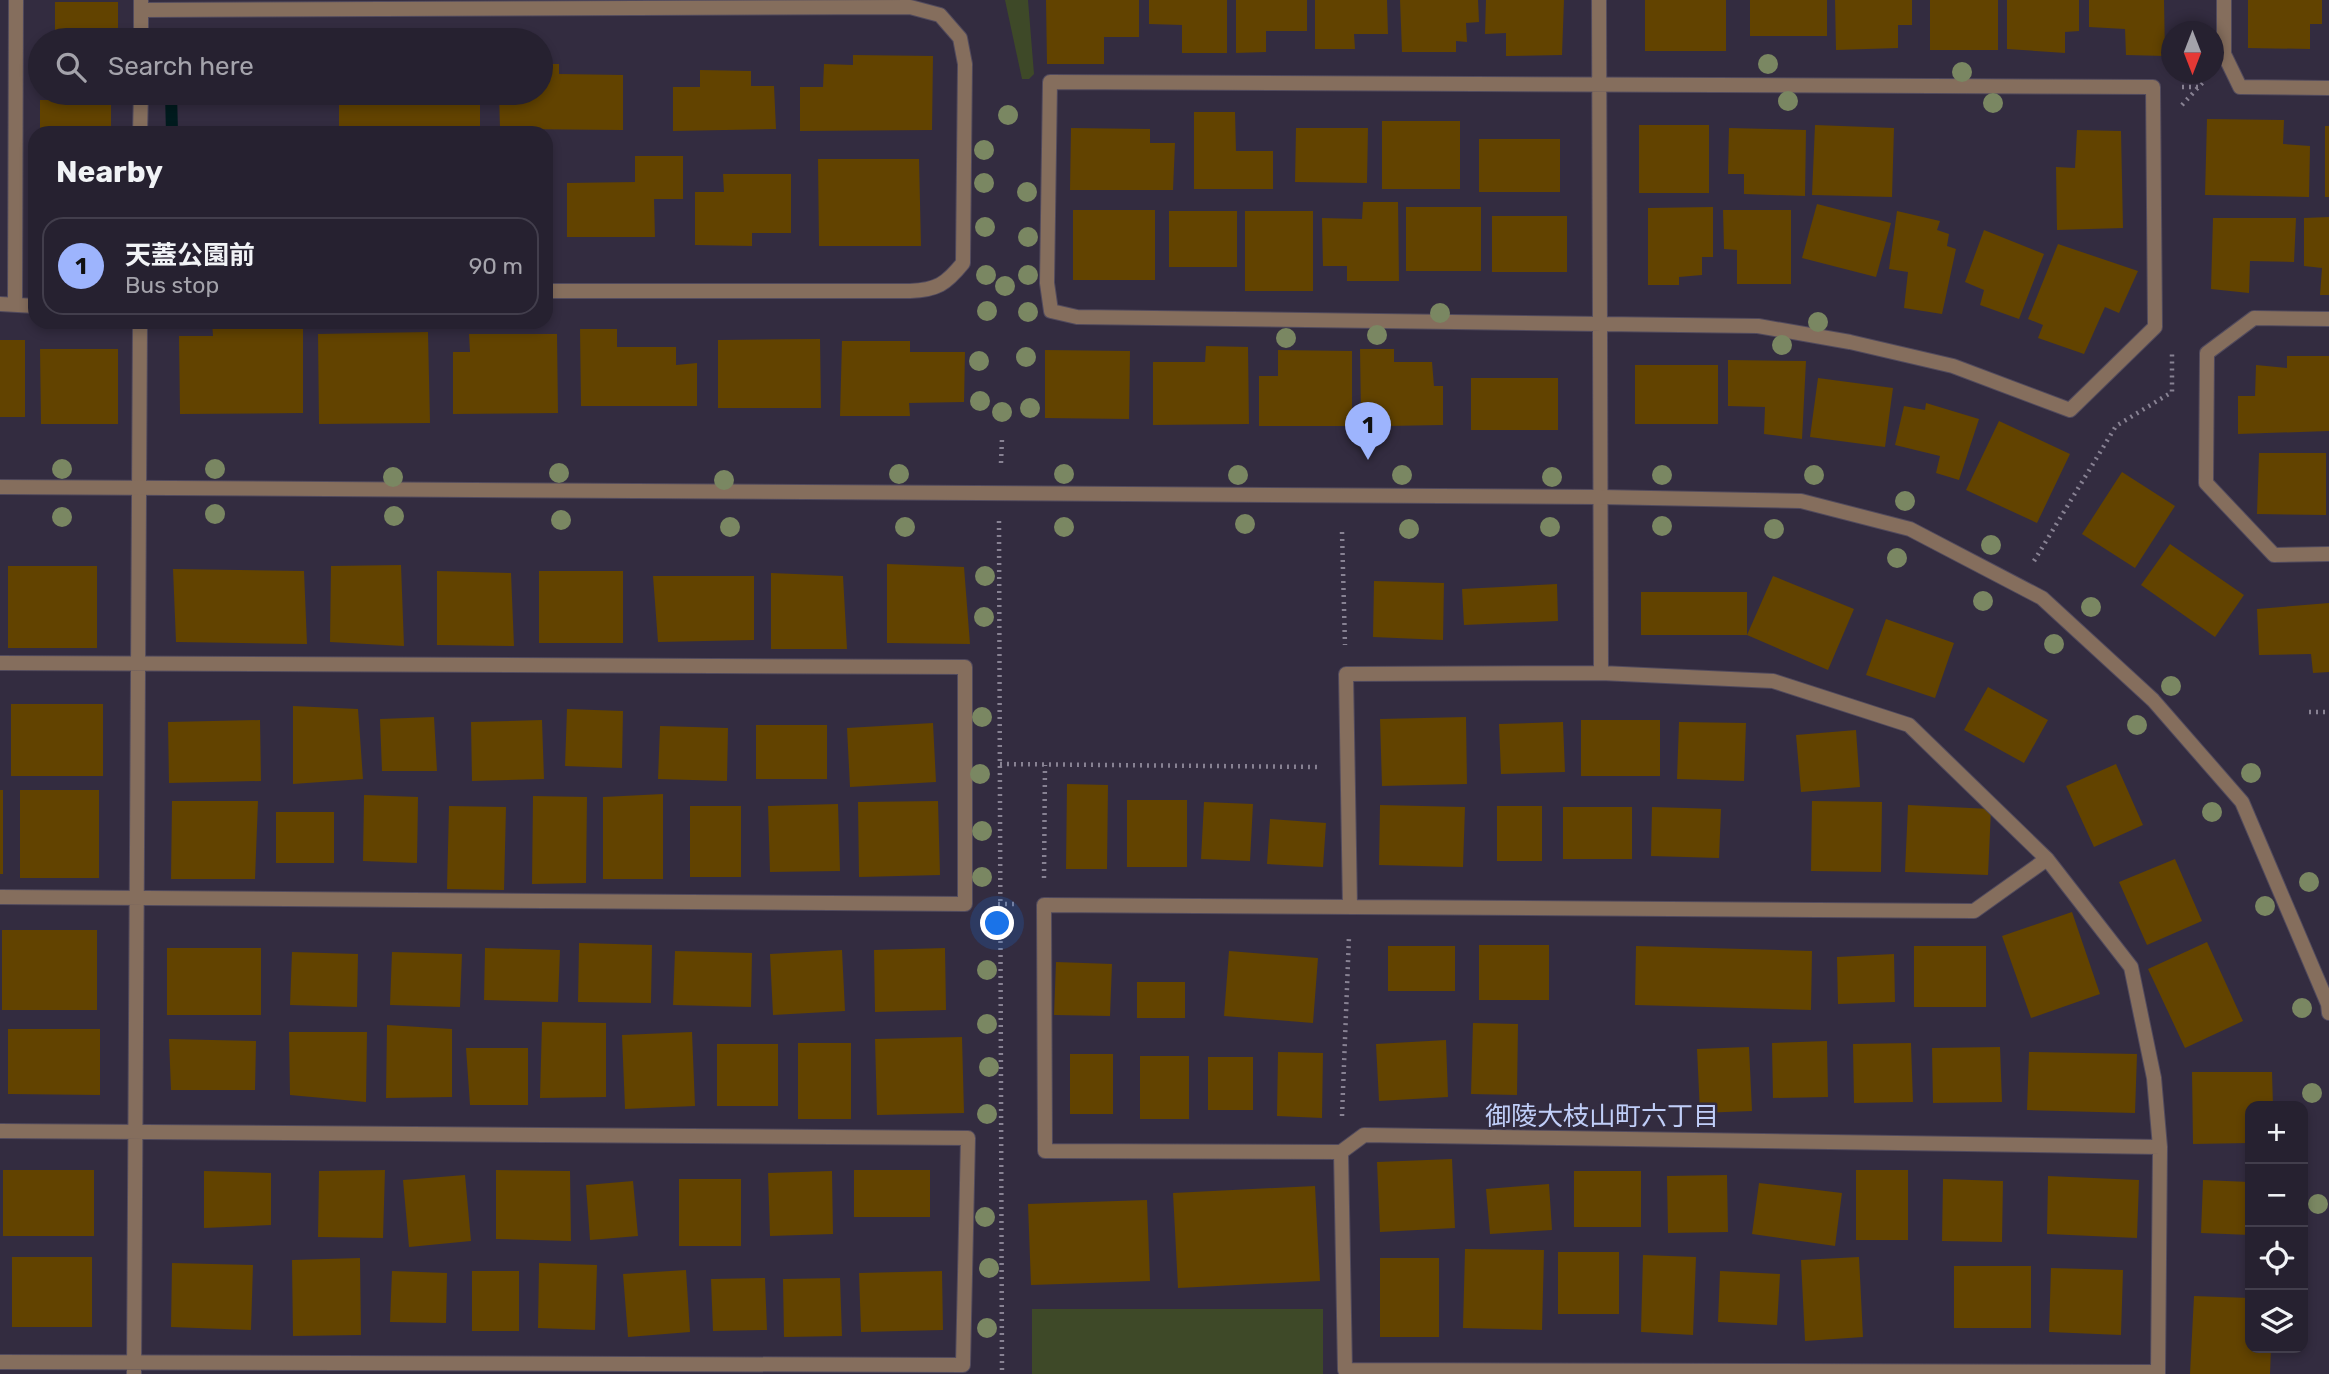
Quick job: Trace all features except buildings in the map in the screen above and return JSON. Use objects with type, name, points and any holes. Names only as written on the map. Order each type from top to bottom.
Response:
[{"type":"street","points":[[15,304],[16,0]]},
{"type":"street","points":[[1600,0],[1601,673]]},
{"type":"street","points":[[2224,0],[2224,54],[2240,87],[2329,88]]},
{"type":"street","points":[[141,28],[141,5],[910,7],[940,15],[960,38],[965,64],[963,263],[950,279],[930,290],[910,291],[553,291]]},
{"type":"street","points":[[1050,82],[1600,84],[2153,87],[2155,327],[2070,410],[1953,366],[1894,351],[1758,326],[1077,317],[1051,311],[1047,283],[1050,82]]},
{"type":"street","points":[[141,105],[141,126]]},
{"type":"street","points":[[0,304],[28,305]]},
{"type":"street","points":[[2329,318],[2254,318],[2207,353],[2206,457],[2206,483],[2274,555],[2329,554]]},
{"type":"street","points":[[134,1368],[140,329]]},
{"type":"street","points":[[0,487],[1600,497],[1801,501],[1910,530],[2042,598],[2153,700],[2242,802],[2328,1004],[2329,1013]]},
{"type":"street","points":[[0,663],[965,667],[965,904],[0,897]]},
{"type":"street","points":[[1341,1152],[1345,1370],[2158,1373],[2160,1147],[2154,1078],[2131,967],[2047,859],[1909,725],[1773,681],[1601,673],[1346,674],[1350,907]]},
{"type":"street","points":[[2047,859],[1974,911],[1044,905],[1045,1151],[1341,1152],[1364,1135],[2160,1147]]},
{"type":"street","points":[[0,1131],[968,1138],[963,1365],[134,1368],[0,1362]]},
{"type":"path","points":[[2153,87],[2240,87]]},
{"type":"path","points":[[1002,439],[999,494],[1002,1374]]},
{"type":"path","points":[[1342,532],[1346,674]]},
{"type":"path","points":[[2308,712],[2329,712]]},
{"type":"path","points":[[1000,764],[1348,767]]},
{"type":"path","points":[[965,904],[1044,905],[1045,765]]},
{"type":"path","points":[[1341,1152],[1350,907]]},
{"type":"path","points":[[968,1138],[1001,1150],[1045,1151]]},
{"type":"green space","points":[[1005,0],[1028,0],[1034,74],[1029,79],[1022,79]]},
{"type":"green space","points":[[1032,1309],[1323,1309],[1323,1374],[1032,1374]]},
{"type":"waterway","points":[[171,105],[172,126]]},
{"type":"place","name":"天蓋公園前","points":[[1368,460]]},
{"type":"district","name":"御陵大枝山町六丁目","points":[[1602,1116]]}]
